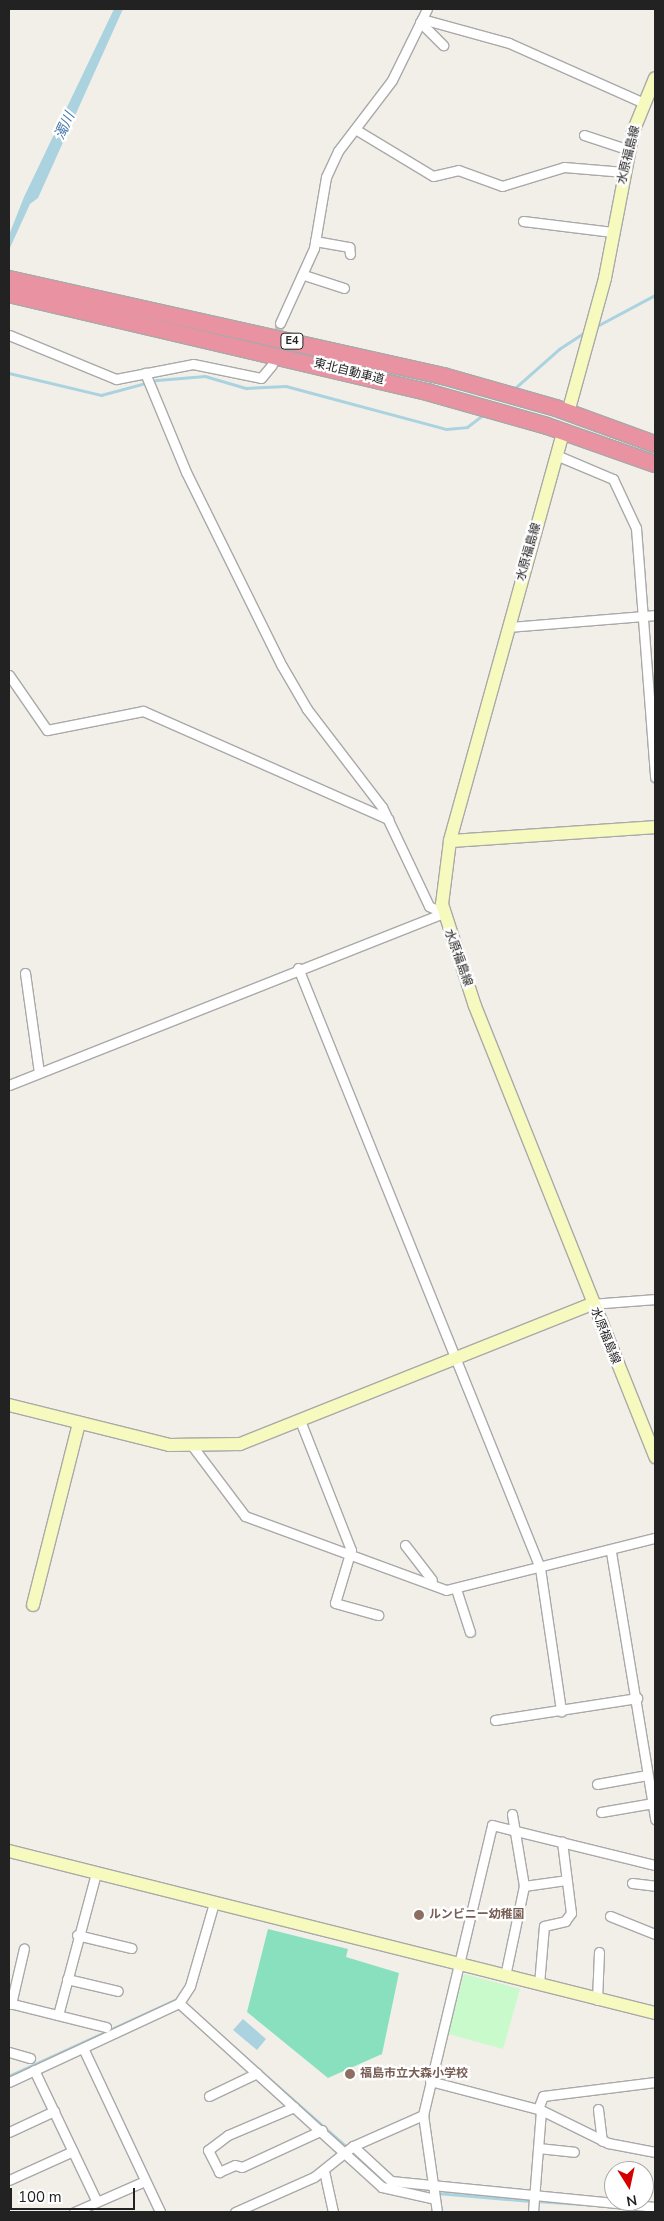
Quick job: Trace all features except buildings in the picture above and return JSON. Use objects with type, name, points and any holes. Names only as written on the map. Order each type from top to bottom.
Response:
[{"type":"highway","name":"東北自動車道","points":[[9,279],[81,303],[547,426],[655,464]]},
{"type":"highway","name":"東北自動車道","points":[[9,294],[81,303],[498,392],[562,409],[655,444]]},
{"type":"street","points":[[280,323],[304,275],[315,241],[326,178],[338,151],[392,80],[427,9]]},
{"type":"street","points":[[421,20],[443,45]]},
{"type":"street","points":[[421,20],[509,43],[644,103]]},
{"type":"street","name":"水原福島線","points":[[562,409],[591,330],[629,150],[644,103],[655,78]]},
{"type":"street","points":[[355,129],[433,176],[458,170],[502,186],[564,167],[624,172]]},
{"type":"street","points":[[584,136],[629,150]]},
{"type":"street","points":[[523,221],[612,232]]},
{"type":"street","points":[[315,241],[349,247],[350,254]]},
{"type":"street","points":[[304,275],[344,288]]},
{"type":"street","points":[[9,335],[116,379],[193,364],[261,378],[272,365]]},
{"type":"street","points":[[145,373],[186,472],[282,666],[307,709],[388,819],[429,906],[443,913]]},
{"type":"street","name":"水原福島線","points":[[561,440],[450,841],[443,913],[592,1304],[655,1457]]},
{"type":"street","points":[[556,455],[613,479],[636,528],[655,777]]},
{"type":"street","points":[[508,627],[655,615]]},
{"type":"street","points":[[9,675],[48,730],[143,711],[388,819]]},
{"type":"street","points":[[450,841],[655,827]]},
{"type":"street","points":[[9,1085],[298,968],[443,913]]},
{"type":"street","points":[[298,968],[540,1568],[562,1710]]},
{"type":"street","points":[[25,973],[40,1072]]},
{"type":"street","points":[[9,1405],[78,1423],[193,1447],[240,1444],[301,1423],[457,1361],[592,1304],[655,1299]]},
{"type":"street","points":[[33,1605],[78,1423]]},
{"type":"street","points":[[301,1423],[351,1550],[335,1603],[378,1615]]},
{"type":"street","points":[[193,1447],[245,1516],[350,1557],[456,1589],[611,1552],[655,1538]]},
{"type":"street","points":[[405,1545],[432,1583]]},
{"type":"street","points":[[611,1552],[637,1698],[655,1819]]},
{"type":"street","points":[[456,1589],[470,1632]]},
{"type":"street","points":[[496,1720],[637,1698]]},
{"type":"street","points":[[597,1784],[647,1775]]},
{"type":"street","points":[[601,1812],[653,1803]]},
{"type":"street","points":[[505,1976],[524,1886],[512,1814]]},
{"type":"street","points":[[437,2212],[423,2115],[492,1825],[655,1865]]},
{"type":"street","points":[[539,1984],[544,1926],[565,1921],[571,1913],[562,1842]]},
{"type":"street","points":[[9,1852],[655,2013]]},
{"type":"street","points":[[58,2015],[77,1935],[96,1873]]},
{"type":"street","points":[[524,1886],[566,1880]]},
{"type":"street","points":[[632,1883],[655,1886]]},
{"type":"street","points":[[9,2082],[179,2003],[190,1986],[214,1903]]},
{"type":"street","points":[[610,1916],[655,1934]]},
{"type":"street","points":[[77,1935],[131,1948]]},
{"type":"street","points":[[24,1948],[10,2003],[106,2027]]},
{"type":"street","points":[[597,2000],[599,1952]]},
{"type":"street","points":[[67,1979],[118,1991]]},
{"type":"street","points":[[179,2003],[322,2130],[391,2180],[434,2193]]},
{"type":"street","points":[[83,2048],[160,2212]]},
{"type":"street","points":[[9,2052],[30,2058]]},
{"type":"street","points":[[34,2070],[97,2202]]},
{"type":"street","points":[[210,2096],[257,2073]]},
{"type":"street","points":[[430,2081],[540,2109],[602,2141],[655,2152]]},
{"type":"street","points":[[534,2202],[540,2109],[543,2096],[655,2082]]},
{"type":"street","points":[[294,2107],[228,2135],[208,2150],[219,2172],[235,2164],[242,2167],[322,2130]]},
{"type":"street","points":[[598,2109],[602,2141]]},
{"type":"street","points":[[9,2132],[54,2111]]},
{"type":"street","points":[[235,2212],[324,2171],[349,2148],[423,2115]]},
{"type":"street","points":[[349,2148],[386,2190],[534,2202],[655,2207]]},
{"type":"street","points":[[538,2148],[574,2152]]},
{"type":"street","points":[[9,2180],[73,2151]]},
{"type":"street","points":[[324,2171],[333,2212]]},
{"type":"street","points":[[74,2212],[145,2181]]},
{"type":"green space","points":[[268,1929],[348,1949],[346,1957],[399,1973],[382,2054],[328,2078],[247,2012]]},
{"type":"green space","points":[[464,1974],[520,1989],[503,2049],[448,2034]]},
{"type":"water","name":"濁川","points":[[114,9],[123,9],[38,198],[30,204],[9,250],[9,235],[24,197]]},
{"type":"water","points":[[243,2019],[266,2039],[257,2050],[233,2030]]},
{"type":"waterway","points":[[597,326],[655,295]]},
{"type":"waterway","points":[[514,389],[559,349],[585,332]]},
{"type":"waterway","points":[[9,373],[101,395],[157,380],[205,376],[246,388],[286,386],[446,429],[467,427],[483,415]]},
{"type":"waterway","points":[[9,2076],[179,1998]]},
{"type":"waterway","points":[[218,2033],[347,2147]]},
{"type":"waterway","points":[[437,2193],[531,2201]]},
{"type":"waterway","points":[[536,2201],[596,2205]]},
{"type":"tunnel","points":[[273,360],[280,323]]},
{"type":"place","name":"ルンビニー幼稚園","points":[[419,1915]]},
{"type":"place","name":"福島市立大森小学校","points":[[350,2074]]}]
